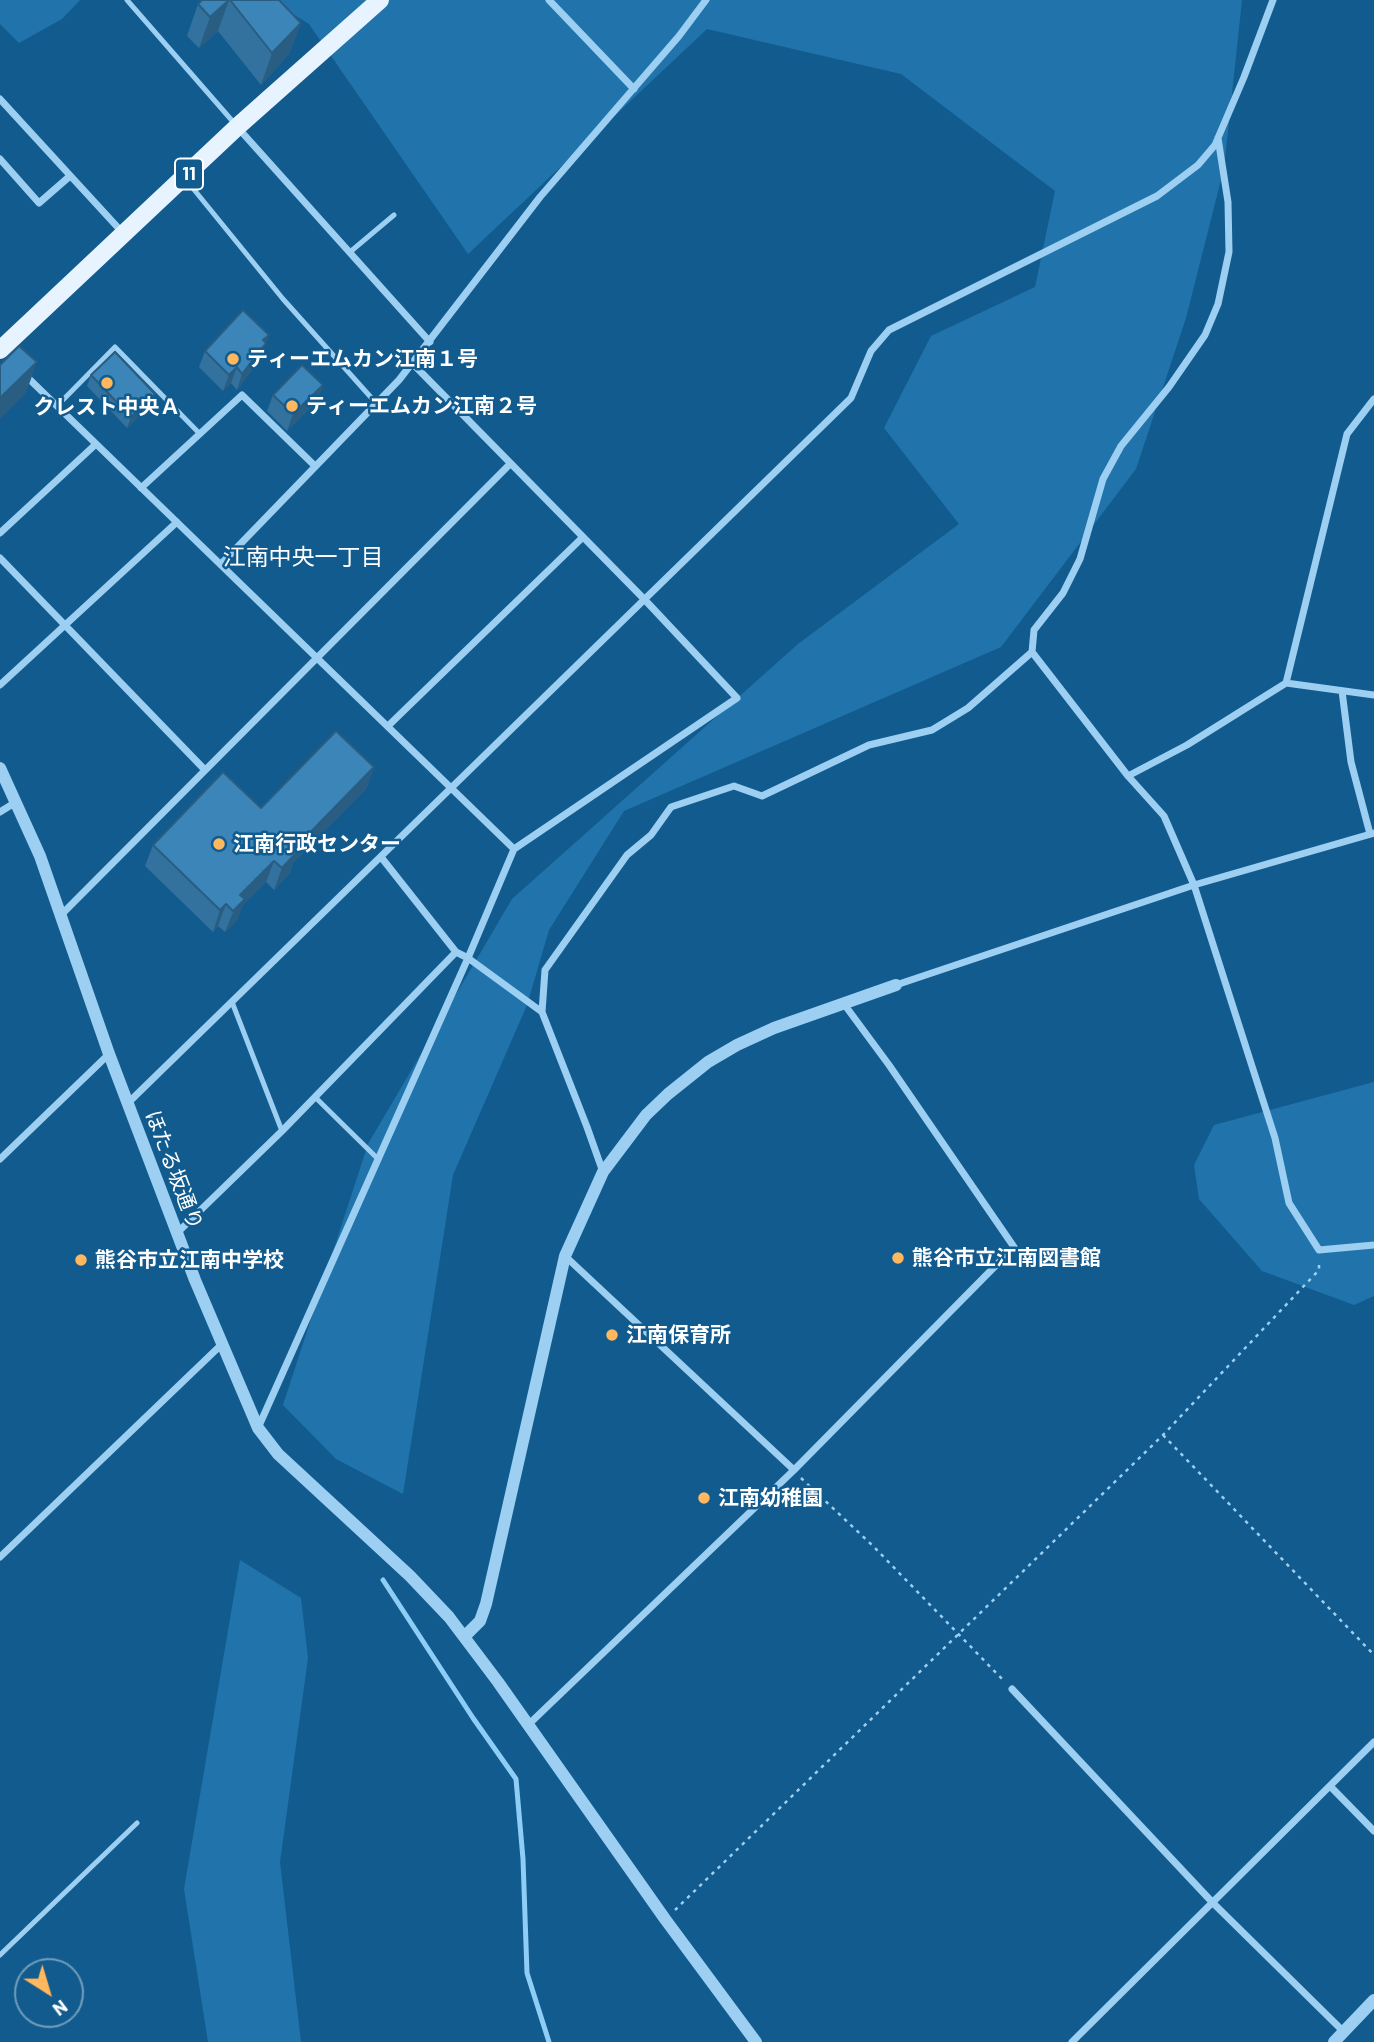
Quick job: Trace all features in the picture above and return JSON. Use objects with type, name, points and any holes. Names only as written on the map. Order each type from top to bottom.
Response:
[{"type":"main road","name":"11","points":[[3,354],[237,127],[380,0]]},
{"type":"street","points":[[549,0],[634,89]]},
{"type":"street","points":[[221,564],[413,364],[540,197],[679,36],[706,0]]},
{"type":"street","points":[[128,1103],[851,398],[871,351],[889,330],[1157,196],[1198,165],[1218,137],[1273,0]]},
{"type":"street","points":[[0,99],[125,235]]},
{"type":"street","points":[[237,127],[430,342]]},
{"type":"street","points":[[1218,137],[1228,202],[1229,253],[1218,304],[1205,335],[1169,387],[1121,446],[1103,479],[1080,559],[1063,593],[1034,630],[1032,652],[1128,776],[1164,816],[1194,886],[1276,1138],[1289,1203],[1319,1250],[1374,1245]]},
{"type":"street","points":[[0,159],[39,203],[70,176]]},
{"type":"street","points":[[258,1428],[514,849],[737,698],[645,600],[413,364]]},
{"type":"street","points":[[19,369],[514,849]]},
{"type":"street","points":[[142,488],[242,395],[315,466]]},
{"type":"street","points":[[1286,683],[1347,434],[1374,398]]},
{"type":"street","points":[[0,533],[96,444]]},
{"type":"street","points":[[62,914],[510,464]]},
{"type":"street","points":[[0,685],[177,522]]},
{"type":"street","points":[[388,726],[583,537]]},
{"type":"street","points":[[0,558],[205,770]]},
{"type":"street","points":[[603,1172],[542,1012],[545,970],[627,855],[651,835],[671,807],[734,786],[762,796],[869,745],[932,730],[968,708],[1032,652]]},
{"type":"street","points":[[1128,776],[1187,745],[1286,683],[1374,695]]},
{"type":"street","points":[[464,1637],[480,1621],[485,1604],[565,1256],[603,1172],[646,1115],[708,1062],[774,1028],[1194,886],[1372,833],[1351,762],[1342,691]]},
{"type":"street","name":"ほたる坂通り","points":[[0,768],[40,856],[109,1054],[220,1345],[258,1428],[278,1454],[410,1576],[449,1617],[665,1920],[756,2042]]},
{"type":"street","points":[[0,812],[16,802]]},
{"type":"street","points":[[381,857],[456,952],[542,1012]]},
{"type":"street","points":[[178,1231],[282,1131],[456,952]]},
{"type":"street","points":[[528,1725],[794,1471],[1014,1247],[844,1004]]},
{"type":"street","points":[[0,1159],[109,1054]]},
{"type":"street","points":[[565,1256],[794,1471]]},
{"type":"street","points":[[0,1557],[220,1345]]},
{"type":"street","points":[[1012,1689],[1213,1903],[1343,2031]]},
{"type":"street","points":[[1072,2042],[1374,1742]]},
{"type":"street","points":[[1329,1786],[1374,1831]]},
{"type":"street","points":[[1334,2042],[1374,2000]]},
{"type":"lane","points":[[127,0],[237,127]]},
{"type":"lane","points":[[185,179],[283,299],[376,403]]},
{"type":"lane","points":[[349,252],[394,215]]},
{"type":"lane","points":[[57,406],[115,347],[200,434]]},
{"type":"lane","points":[[232,1002],[282,1131]]},
{"type":"lane","points":[[315,1097],[378,1159]]},
{"type":"lane","points":[[0,1955],[137,1823]]},
{"type":"path","points":[[665,1920],[1163,1435],[1319,1270],[1319,1250]]},
{"type":"path","points":[[1163,1435],[1374,1654]]},
{"type":"path","points":[[794,1471],[873,1546],[1012,1689]]},
{"type":"shaded area","points":[[0,0],[80,0],[62,19],[19,43],[0,24]]},
{"type":"shaded area","points":[[270,0],[1242,0],[1224,168],[1186,318],[1136,469],[1001,647],[624,811],[549,930],[527,1005],[453,1175],[403,1494],[336,1459],[283,1405],[368,1144],[512,899],[798,644],[959,524],[884,428],[931,336],[1035,287],[1055,191],[901,74],[707,29],[468,254],[309,24]]},
{"type":"shaded area","points":[[1374,1082],[1374,1296],[1354,1305],[1262,1271],[1199,1199],[1194,1165],[1214,1125]]},
{"type":"shaded area","points":[[240,1560],[301,1598],[308,1658],[280,1862],[301,2042],[208,2042],[184,1889]]},
{"type":"building","points":[[202,0],[229,0],[210,17],[198,4]]},
{"type":"building","points":[[230,0],[279,0],[301,23],[272,53]]},
{"type":"building","name":"ティーエムカン江南１号","points":[[243,310],[269,335],[242,374],[237,367],[229,375],[205,351]]},
{"type":"building","points":[[19,346],[37,362],[0,398],[0,365]]},
{"type":"building","points":[[115,352],[155,394],[131,417],[91,375]]},
{"type":"building","points":[[302,365],[323,385],[293,414],[273,395]]},
{"type":"building","name":"江南行政センター","points":[[336,731],[374,767],[294,849],[297,852],[282,868],[274,861],[240,895],[245,899],[233,911],[226,904],[220,910],[153,845],[223,772],[261,808]]},
{"type":"waterway","points":[[383,1580],[516,1779],[523,1859],[527,1973],[549,2042]]},
{"type":"place","name":"ティーエムカン江南１号","points":[[233,359]]},
{"type":"place","name":"クレスト中央Ａ","points":[[107,383]]},
{"type":"place","name":"ティーエムカン江南２号","points":[[292,406]]},
{"type":"place","name":"江南行政センター","points":[[219,844]]},
{"type":"place","name":"熊谷市立江南図書館","points":[[898,1258]]},
{"type":"place","name":"熊谷市立江南中学校","points":[[81,1260]]},
{"type":"place","name":"江南保育所","points":[[612,1335]]},
{"type":"place","name":"江南幼稚園","points":[[704,1498]]},
{"type":"district","name":"江南中央一丁目","points":[[303,557]]}]
